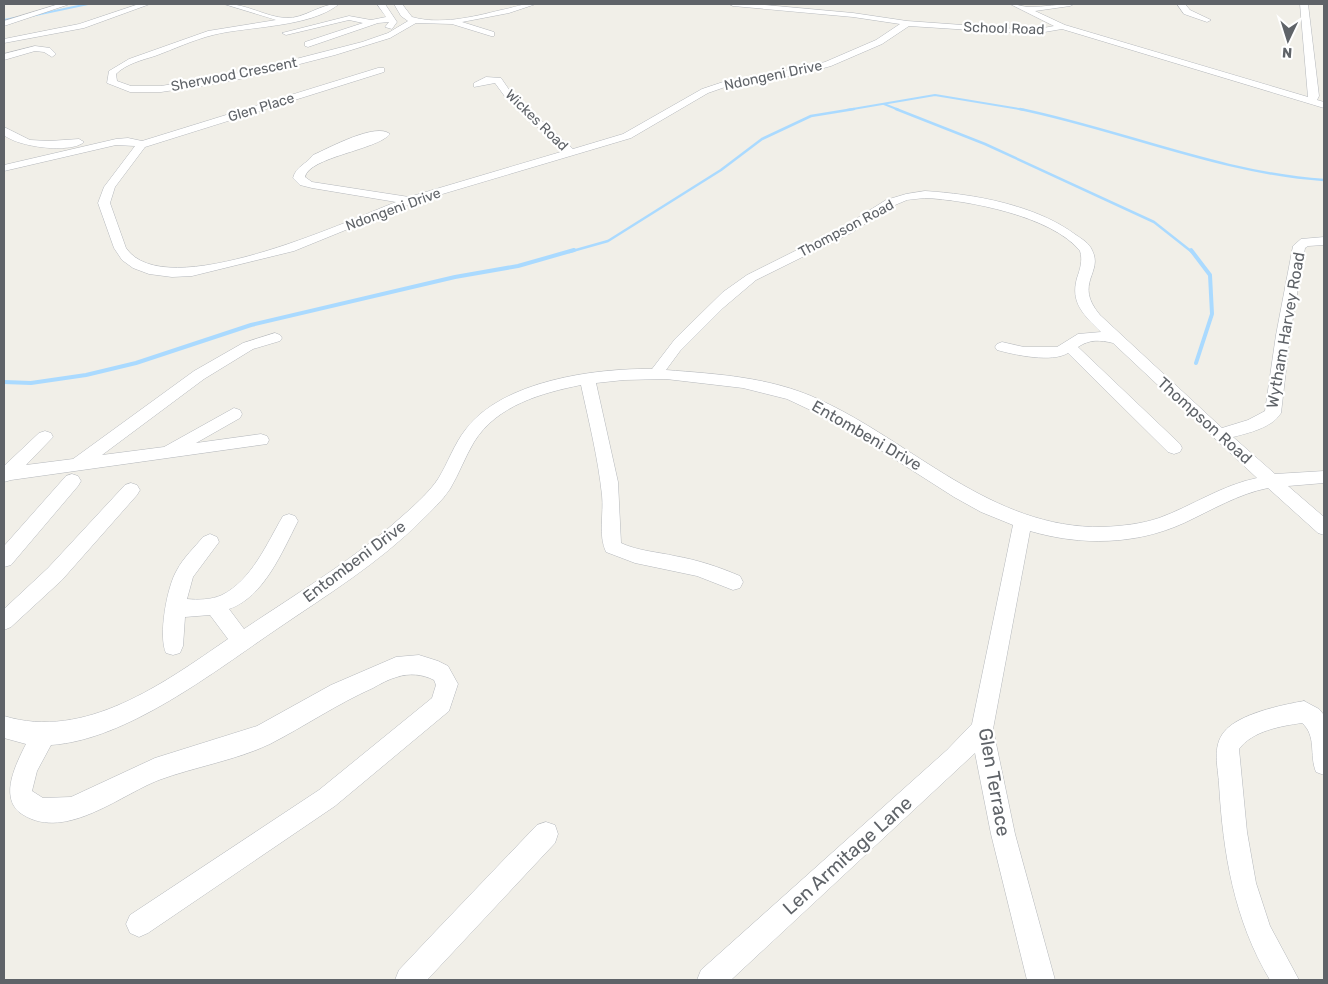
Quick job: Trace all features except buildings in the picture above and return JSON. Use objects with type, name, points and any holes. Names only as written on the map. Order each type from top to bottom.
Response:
[{"type":"street","points":[[4,24],[66,4]]},
{"type":"street","points":[[4,41],[81,26],[146,4]]},
{"type":"street","points":[[228,4],[286,21]]},
{"type":"street","name":"Sherwood Crescent","points":[[335,4],[312,14],[286,21],[211,34],[132,61],[116,69],[112,74],[112,82],[115,86],[156,88],[235,77],[340,51],[397,31],[414,21]]},
{"type":"street","points":[[381,4],[393,23],[387,29],[397,31]]},
{"type":"street","points":[[398,4],[405,16],[414,21],[447,21],[493,15],[532,4]]},
{"type":"street","name":"School Road","points":[[733,4],[873,14],[907,23],[1033,32],[1062,27],[1324,105]]},
{"type":"street","points":[[1014,4],[1062,27]]},
{"type":"street","points":[[1027,10],[1070,4]]},
{"type":"street","points":[[1181,4],[1187,12],[1207,20]]},
{"type":"street","points":[[1304,4],[1314,96],[1311,101]]},
{"type":"street","points":[[285,33],[349,18],[373,23]]},
{"type":"street","points":[[308,44],[373,23],[392,20]]},
{"type":"street","points":[[447,21],[491,34]]},
{"type":"street","name":"Ndongeni Drive","points":[[140,145],[137,152],[110,186],[104,203],[120,248],[126,257],[138,265],[154,271],[172,273],[192,272],[271,254],[408,200],[627,136],[705,91],[828,64],[879,42],[907,23]]},
{"type":"street","points":[[1033,32],[1108,42]]},
{"type":"street","points":[[4,58],[38,48],[48,50],[52,54]]},
{"type":"street","name":"Glen Place","points":[[140,145],[381,70]]},
{"type":"street","name":"Wickes Road","points":[[477,85],[486,80],[498,80],[509,96],[572,153]]},
{"type":"street","points":[[4,130],[17,141],[29,143],[62,143],[116,139],[128,140],[140,145]]},
{"type":"street","points":[[313,163],[317,157],[374,133],[385,134],[381,138],[360,144],[313,163],[300,173],[299,178],[304,183],[408,200]]},
{"type":"street","points":[[4,168],[128,140]]},
{"type":"street","name":"Thompson Road","points":[[656,374],[672,350],[740,286],[848,230],[893,202],[905,197],[920,195],[959,198],[1000,207],[1050,225],[1084,246],[1088,252],[1088,259],[1081,287],[1082,298],[1091,313],[1116,339],[1324,528]]},
{"type":"street","name":"Wytham Harvey Road","points":[[1219,434],[1250,426],[1264,420],[1273,413],[1283,335],[1299,246],[1305,242],[1324,240]]},
{"type":"street","points":[[1002,347],[1024,352],[1060,352],[1084,337],[1100,336],[1116,339]]},
{"type":"street","points":[[4,559],[74,473],[199,375],[248,346],[275,338]]},
{"type":"street","points":[[1069,346],[1174,448]]},
{"type":"street","name":"Entombeni Drive","points":[[4,727],[20,734],[44,735],[81,729],[144,704],[172,688],[335,579],[401,529],[447,481],[468,439],[484,419],[500,407],[520,397],[546,389],[588,380],[656,374],[748,383],[786,392],[811,402],[854,425],[964,495],[988,508],[1023,522],[1077,533],[1141,530],[1170,521],[1247,486],[1273,481],[1324,477]]},
{"type":"street","points":[[588,380],[609,484],[613,547],[620,551],[715,573],[733,582]]},
{"type":"street","points":[[165,453],[234,414]]},
{"type":"street","points":[[5,476],[45,437]]},
{"type":"street","points":[[5,476],[74,473],[165,453],[261,440]]},
{"type":"street","points":[[4,621],[54,574],[131,490]]},
{"type":"street","points":[[175,608],[216,606],[243,591],[254,579],[289,521]]},
{"type":"street","name":"Glen Terrace","points":[[1023,522],[982,729],[1003,834],[1041,980]]},
{"type":"street","points":[[173,646],[175,608],[184,574],[210,542]]},
{"type":"street","points":[[216,606],[241,641]]},
{"type":"street","points":[[44,735],[26,768],[19,795],[26,805],[58,812],[72,809],[155,770],[262,736],[339,692],[396,667],[406,665],[432,668],[441,673],[448,684],[441,704],[327,798],[139,924]]},
{"type":"street","points":[[1285,980],[1256,930],[1245,896],[1231,802],[1227,752],[1230,742],[1238,733],[1256,724],[1304,712],[1317,720],[1320,728],[1324,764]]},
{"type":"street","name":"Len Armitage Lane","points":[[711,980],[948,764],[982,729]]},
{"type":"street","points":[[409,980],[546,834]]},
{"type":"waterway","points":[[31,16],[88,4]]},
{"type":"waterway","points":[[4,20],[20,17]]},
{"type":"waterway","points":[[847,110],[935,95],[1022,110]]},
{"type":"waterway","points":[[884,104],[899,110]]},
{"type":"waterway","points":[[569,252],[608,241],[721,170],[762,139],[811,116],[854,109]]},
{"type":"waterway","points":[[896,109],[985,144],[1154,222],[1192,252]]},
{"type":"waterway","points":[[1022,110],[1247,169],[1285,176],[1324,180]]},
{"type":"waterway","points":[[4,382],[31,383],[86,375],[136,363],[251,325],[455,277],[518,266],[574,250]]},
{"type":"waterway","points":[[1191,250],[1210,275],[1212,314],[1196,363]]}]
